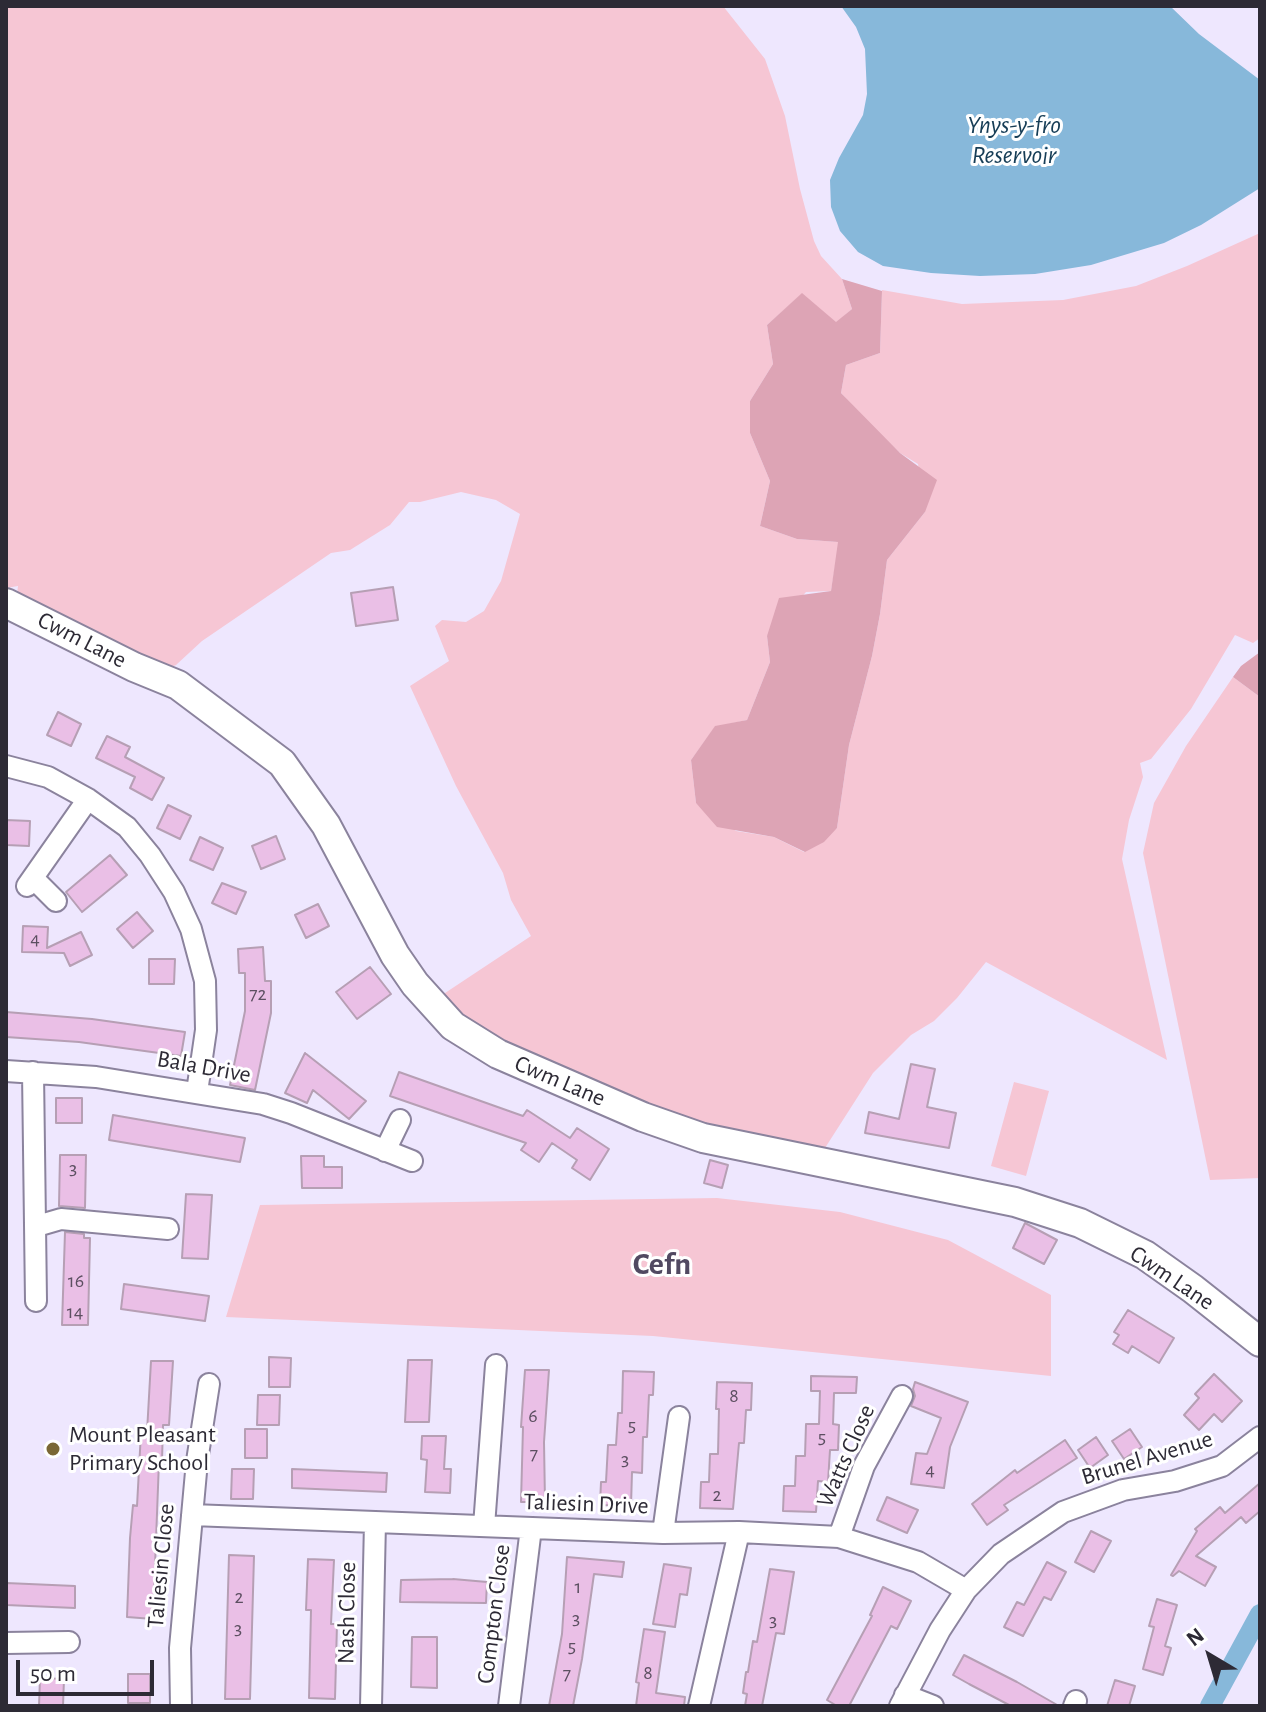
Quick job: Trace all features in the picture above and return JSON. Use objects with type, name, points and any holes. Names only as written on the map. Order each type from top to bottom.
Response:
[{"type":"street","name":"Cwm Lane","points":[[6,603],[134,667],[178,685],[282,763],[326,825],[395,955],[415,984],[453,1026],[498,1054],[615,1105],[703,1138],[1015,1202],[1080,1223],[1145,1255],[1260,1342]]},
{"type":"street","points":[[6,766],[48,777],[88,799],[127,827],[174,892],[191,929],[205,981],[206,1030],[197,1092]]},
{"type":"street","points":[[56,901],[30,882],[88,799]]},
{"type":"street","name":"Bala Drive","points":[[6,1071],[96,1077],[263,1104],[412,1161]]},
{"type":"street","points":[[33,1072],[36,1301]]},
{"type":"street","points":[[385,1151],[400,1120]]},
{"type":"street","points":[[37,1226],[61,1219],[168,1229]]},
{"type":"street","points":[[484,1526],[496,1365]]},
{"type":"street","name":"Taliesin Close","points":[[181,1706],[180,1648],[197,1461],[209,1384]]},
{"type":"street","name":"Watts Close","points":[[839,1537],[864,1466],[902,1396]]},
{"type":"street","points":[[663,1533],[679,1417]]},
{"type":"street","name":"Brunel Avenue","points":[[903,1700],[940,1630],[966,1590],[1001,1554],[1063,1512],[1123,1490],[1175,1481],[1222,1466],[1260,1437]]},
{"type":"street","name":"Taliesin Drive","points":[[192,1515],[839,1537],[918,1562],[966,1590]]},
{"type":"street","name":"Nash Close","points":[[371,1706],[375,1522]]},
{"type":"street","name":"Compton Close","points":[[509,1706],[531,1528]]},
{"type":"street","points":[[699,1706],[739,1532]]},
{"type":"street","points":[[6,1643],[69,1642]]},
{"type":"street","points":[[903,1700],[933,1706]]},
{"type":"shaded area","points":[[6,6],[723,6],[765,59],[785,116],[814,241],[821,256],[842,279],[852,309],[836,323],[802,294],[767,325],[773,364],[750,401],[750,433],[770,481],[760,526],[797,539],[839,542],[831,591],[806,592],[767,636],[770,662],[747,720],[715,727],[691,760],[696,803],[736,831],[774,837],[804,852],[837,828],[849,745],[872,656],[887,560],[925,512],[918,464],[900,453],[875,430],[841,393],[846,365],[880,353],[882,290],[962,304],[1063,300],[1136,286],[1260,233],[1260,638],[1253,643],[1235,635],[1191,709],[1151,759],[1140,763],[1143,777],[1129,820],[1122,859],[1167,1060],[986,962],[934,1021],[911,1035],[873,1073],[825,1148],[764,1143],[707,1132],[505,1049],[439,997],[531,936],[410,686],[449,661],[435,626],[442,620],[466,622],[484,611],[501,581],[520,514],[496,500],[461,492],[409,502],[390,525],[350,550],[331,553],[202,641],[176,665],[164,670],[17,594],[18,586],[6,588]]},
{"type":"shaded area","points":[[842,279],[882,291],[880,353],[846,365],[841,393],[900,453],[937,480],[925,512],[887,560],[872,656],[849,745],[837,828],[824,842],[805,852],[774,837],[717,827],[696,803],[691,760],[715,726],[747,720],[770,662],[767,636],[779,598],[831,591],[838,542],[797,539],[760,526],[770,481],[750,433],[750,401],[773,364],[767,325],[802,293],[836,322],[852,309]]},
{"type":"shaded area","points":[[1260,652],[1260,697],[1233,677],[1241,666]]},
{"type":"shaded area","points":[[1233,677],[1260,697],[1260,1178],[1210,1180],[1143,853],[1154,803],[1186,746]]},
{"type":"shaded area","points":[[1014,1082],[1049,1091],[1026,1176],[991,1166]]},
{"type":"shaded area","points":[[717,1198],[840,1212],[948,1240],[1051,1295],[1051,1376],[653,1336],[226,1317],[260,1205]]},
{"type":"water","name":"Ynys-y-fro Reservoir","points":[[841,6],[1170,6],[1199,34],[1260,80],[1260,188],[1201,225],[1164,243],[1091,265],[1035,274],[980,276],[883,266],[858,252],[840,231],[831,207],[830,180],[863,115],[867,94],[865,49],[856,27]]},
{"type":"building","points":[[393,587],[398,620],[356,626],[351,593]]},
{"type":"building","points":[[58,712],[81,724],[71,746],[47,735]]},
{"type":"building","points":[[107,736],[130,747],[125,757],[164,778],[152,800],[130,788],[135,777],[96,758]]},
{"type":"building","points":[[168,805],[191,816],[180,839],[157,828]]},
{"type":"building","points":[[6,820],[30,821],[29,846],[6,845]]},
{"type":"building","points":[[276,836],[285,859],[261,869],[252,846]]},
{"type":"building","points":[[200,837],[223,848],[213,870],[190,860]]},
{"type":"building","points":[[110,855],[127,875],[82,912],[66,892]]},
{"type":"building","points":[[222,883],[246,892],[236,914],[212,903]]},
{"type":"building","points":[[318,904],[329,926],[306,938],[295,915]]},
{"type":"building","points":[[137,912],[153,931],[133,948],[117,929]]},
{"type":"building","points":[[23,926],[48,927],[47,948],[81,932],[92,955],[70,966],[64,953],[22,952]]},
{"type":"building","points":[[263,947],[265,981],[271,981],[271,1013],[255,1090],[230,1085],[245,1011],[245,973],[239,973],[238,949]]},
{"type":"building","points":[[149,959],[175,959],[174,984],[149,984]]},
{"type":"building","points":[[370,967],[391,994],[357,1019],[336,992]]},
{"type":"building","points":[[6,1012],[92,1019],[185,1032],[181,1056],[79,1042],[6,1037]]},
{"type":"building","points":[[305,1053],[366,1101],[349,1119],[313,1090],[307,1103],[285,1093]]},
{"type":"building","points":[[911,1064],[935,1069],[927,1107],[956,1113],[949,1148],[865,1133],[869,1112],[899,1119]]},
{"type":"building","points":[[399,1072],[523,1116],[527,1110],[570,1138],[577,1128],[609,1149],[590,1180],[572,1168],[577,1160],[552,1143],[539,1162],[521,1150],[526,1143],[390,1096]]},
{"type":"building","points":[[56,1098],[82,1098],[82,1123],[56,1123]]},
{"type":"building","points":[[113,1115],[245,1138],[240,1162],[109,1140]]},
{"type":"building","points":[[60,1155],[86,1155],[85,1208],[59,1206]]},
{"type":"building","points":[[301,1156],[324,1156],[324,1167],[342,1167],[342,1188],[302,1188]]},
{"type":"building","points":[[710,1160],[728,1165],[722,1188],[704,1183]]},
{"type":"building","points":[[186,1194],[212,1195],[208,1259],[182,1258]]},
{"type":"building","points":[[1025,1223],[1057,1240],[1044,1264],[1013,1248]]},
{"type":"building","points":[[65,1232],[84,1234],[84,1238],[90,1238],[88,1325],[62,1325]]},
{"type":"building","points":[[124,1284],[209,1296],[205,1321],[121,1309]]},
{"type":"building","points":[[1128,1310],[1174,1338],[1159,1363],[1132,1346],[1128,1353],[1113,1344],[1119,1335],[1114,1332]]},
{"type":"building","points":[[269,1357],[291,1358],[290,1387],[269,1387]]},
{"type":"building","points":[[408,1360],[432,1360],[429,1422],[405,1422]]},
{"type":"building","points":[[151,1361],[173,1361],[169,1425],[163,1425],[162,1461],[159,1461],[153,1619],[127,1617],[133,1505],[137,1506],[141,1432],[147,1432]]},
{"type":"building","points":[[525,1370],[549,1370],[544,1442],[545,1502],[521,1502]]},
{"type":"building","points":[[623,1371],[654,1372],[653,1395],[649,1395],[647,1437],[643,1437],[642,1473],[632,1472],[631,1506],[600,1505],[601,1482],[606,1482],[608,1445],[616,1445],[618,1413],[622,1413]]},
{"type":"building","points":[[1214,1374],[1242,1401],[1222,1422],[1214,1414],[1199,1430],[1184,1415],[1199,1398],[1195,1394]]},
{"type":"building","points":[[811,1376],[857,1377],[856,1393],[834,1393],[833,1424],[839,1425],[838,1450],[830,1450],[828,1482],[818,1481],[816,1512],[783,1511],[784,1486],[795,1486],[796,1456],[805,1456],[806,1424],[819,1424],[820,1391],[811,1391]]},
{"type":"building","points":[[717,1382],[752,1383],[751,1410],[746,1410],[744,1443],[739,1443],[733,1509],[700,1508],[701,1482],[709,1482],[710,1454],[718,1454]]},
{"type":"building","points":[[915,1382],[968,1402],[950,1447],[944,1488],[911,1484],[916,1453],[927,1454],[941,1418],[911,1406]]},
{"type":"building","points":[[258,1395],[280,1395],[279,1425],[257,1425]]},
{"type":"building","points":[[245,1429],[267,1429],[267,1458],[245,1458]]},
{"type":"building","points":[[1130,1429],[1142,1447],[1124,1459],[1112,1441]]},
{"type":"building","points":[[422,1436],[446,1436],[444,1469],[451,1469],[450,1493],[425,1492],[427,1460],[421,1459]]},
{"type":"building","points":[[1096,1437],[1108,1455],[1090,1468],[1078,1450]]},
{"type":"building","points":[[1065,1440],[1077,1458],[1004,1505],[1008,1510],[987,1525],[972,1504],[1015,1470],[1017,1473]]},
{"type":"building","points":[[232,1469],[254,1469],[253,1499],[231,1499]]},
{"type":"building","points":[[292,1469],[387,1473],[386,1492],[292,1488]]},
{"type":"building","points":[[1260,1483],[1260,1511],[1246,1523],[1241,1517],[1196,1556],[1216,1567],[1205,1586],[1179,1571],[1171,1575],[1197,1531],[1195,1529],[1220,1507],[1225,1513]]},
{"type":"building","points":[[887,1497],[918,1510],[907,1533],[877,1520]]},
{"type":"building","points":[[1091,1531],[1111,1541],[1094,1572],[1075,1562]]},
{"type":"building","points":[[229,1555],[254,1556],[250,1699],[225,1699]]},
{"type":"building","points":[[567,1557],[624,1562],[622,1577],[594,1574],[573,1706],[549,1706],[562,1634]]},
{"type":"building","points":[[308,1559],[334,1560],[331,1624],[337,1624],[335,1699],[309,1698],[311,1610],[306,1610]]},
{"type":"building","points":[[1047,1562],[1066,1572],[1051,1600],[1044,1597],[1023,1636],[1004,1627],[1017,1602],[1024,1605]]},
{"type":"building","points":[[664,1564],[691,1568],[687,1595],[680,1594],[675,1627],[653,1624]]},
{"type":"building","points":[[770,1569],[794,1572],[784,1634],[776,1633],[762,1706],[745,1706],[746,1672],[753,1641],[757,1642]]},
{"type":"building","points":[[401,1580],[487,1582],[486,1603],[400,1602]]},
{"type":"building","points":[[6,1583],[75,1586],[75,1608],[6,1605]]},
{"type":"building","points":[[883,1587],[911,1601],[897,1629],[891,1626],[849,1706],[837,1706],[827,1700],[872,1616]]},
{"type":"building","points":[[1157,1599],[1177,1605],[1165,1646],[1171,1648],[1163,1675],[1143,1669],[1154,1627],[1149,1626]]},
{"type":"building","points":[[644,1629],[665,1632],[656,1693],[685,1697],[684,1706],[636,1706],[639,1683],[636,1682]]},
{"type":"building","points":[[412,1637],[437,1637],[437,1688],[411,1687]]},
{"type":"building","points":[[964,1655],[1059,1706],[1011,1706],[969,1684],[953,1675]]},
{"type":"building","points":[[128,1674],[150,1674],[150,1703],[128,1703]]},
{"type":"building","points":[[40,1678],[64,1679],[63,1706],[39,1706]]},
{"type":"building","points":[[1115,1680],[1135,1686],[1129,1706],[1107,1706]]},
{"type":"waterway","points":[[1210,1706],[1260,1614]]},
{"type":"place","name":"Mount Pleasant Primary School","points":[[53,1449]]},
{"type":"district","name":"Cefn","points":[[662,1264]]}]
